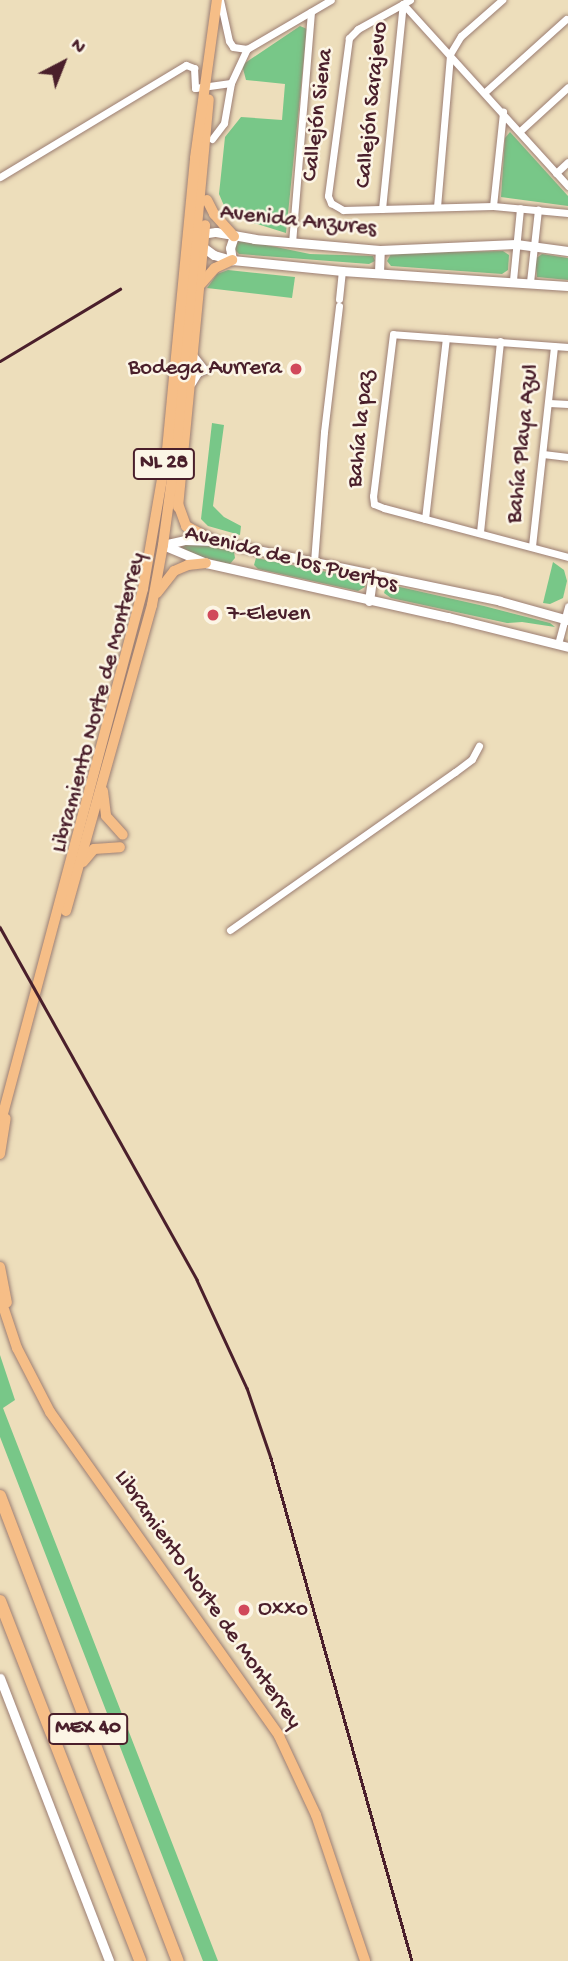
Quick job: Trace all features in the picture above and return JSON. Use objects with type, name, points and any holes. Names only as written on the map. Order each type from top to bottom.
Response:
[{"type":"highway","name":"MEX 40","points":[[0,1496],[178,1961]]},
{"type":"highway","name":"MEX 40","points":[[0,1601],[139,1961]]},
{"type":"main road","name":"Libramiento Norte de Monterrey","points":[[0,1125],[87,808],[143,589],[173,448],[201,240],[208,89],[218,0]]},
{"type":"main road","name":"Libramiento Norte de Monterrey","points":[[173,448],[195,158],[208,89]]},
{"type":"main road","points":[[178,508],[201,284],[201,240],[212,139],[208,89]]},
{"type":"main road","points":[[195,158],[198,167],[193,236],[201,240]]},
{"type":"main road","points":[[207,200],[214,214],[234,236]]},
{"type":"main road","points":[[181,318],[190,255],[201,240]]},
{"type":"main road","points":[[201,284],[215,268],[232,260]]},
{"type":"main road","points":[[127,646],[139,623],[155,559],[163,545],[160,534],[173,448],[189,410]]},
{"type":"main road","points":[[173,448],[178,508],[186,526],[214,541]]},
{"type":"main road","name":"Libramiento Norte de Monterrey","points":[[0,1154],[24,1053],[78,874],[152,605],[163,545]]},
{"type":"main road","points":[[152,605],[160,587],[174,571],[187,565],[206,563]]},
{"type":"main road","points":[[103,783],[106,816],[122,835]]},
{"type":"main road","points":[[78,874],[87,854],[94,849],[120,847]]},
{"type":"main road","name":"Libramiento Norte de Monterrey","points":[[0,1267],[9,1325]]},
{"type":"main road","name":"Libramiento Norte de Monterrey","points":[[0,1297],[30,1377],[71,1445],[279,1736],[316,1815],[361,1958]]},
{"type":"street","points":[[218,0],[229,41],[233,47],[247,49]]},
{"type":"street","points":[[212,139],[225,123],[231,83],[247,49],[331,0]]},
{"type":"street","points":[[438,207],[450,54],[461,36],[502,0]]},
{"type":"street","points":[[406,2],[568,186]]},
{"type":"street","name":"Callejón Sarajevo","points":[[382,209],[406,2]]},
{"type":"street","name":"Callejón Siena","points":[[406,2],[358,29],[349,38],[328,196],[331,203],[344,210],[493,206],[568,213]]},
{"type":"street","points":[[292,243],[311,12]]},
{"type":"street","points":[[485,92],[566,19]]},
{"type":"street","points":[[0,177],[186,65],[194,68],[195,88],[208,89],[231,83]]},
{"type":"street","points":[[520,131],[568,87]]},
{"type":"street","points":[[493,206],[503,112]]},
{"type":"street","points":[[556,173],[568,162]]},
{"type":"street","points":[[513,280],[520,208]]},
{"type":"street","points":[[530,282],[538,209]]},
{"type":"street","points":[[232,260],[230,248],[234,236]]},
{"type":"street","name":"Avenida Anzures","points":[[201,240],[234,236],[380,250],[516,244],[568,251]]},
{"type":"street","name":"Avenida Anzures","points":[[201,240],[232,260],[342,271],[513,280],[568,286]]},
{"type":"street","points":[[379,273],[380,250]]},
{"type":"street","points":[[314,562],[324,432],[342,271]]},
{"type":"street","name":"Bahía la paz","points":[[568,347],[393,334],[373,492],[374,504],[568,557]]},
{"type":"street","points":[[425,519],[446,338]]},
{"type":"street","points":[[480,533],[500,341]]},
{"type":"street","name":"Bahía Playa Azul","points":[[532,546],[554,346]]},
{"type":"street","points":[[549,403],[568,404]]},
{"type":"street","points":[[543,454],[568,457]]},
{"type":"street","name":"Avenida de los Puertos","points":[[163,545],[185,540],[214,541],[373,574],[566,620]]},
{"type":"street","name":"Avenida de los Puertos","points":[[163,545],[206,563],[568,647]]},
{"type":"street","points":[[369,601],[373,574]]},
{"type":"street","points":[[558,644],[568,606]]},
{"type":"street","points":[[230,930],[472,759],[479,746]]},
{"type":"street","points":[[0,1678],[109,1961]]},
{"type":"green space","points":[[300,26],[307,29],[286,233],[228,215],[219,194],[225,137],[241,117],[282,120],[285,84],[246,80],[242,65]]},
{"type":"green space","points":[[510,132],[568,196],[568,206],[501,197],[505,138]]},
{"type":"green space","points":[[237,241],[310,254],[373,256],[375,261],[369,264],[239,254],[233,248]]},
{"type":"green space","points":[[503,251],[509,255],[508,270],[502,274],[391,266],[387,261],[391,254],[398,253]]},
{"type":"green space","points":[[542,254],[568,258],[568,280],[537,277],[535,259]]},
{"type":"green space","points":[[228,270],[295,277],[292,298],[207,288],[217,274]]},
{"type":"green space","points":[[212,423],[224,425],[213,506],[224,517],[241,526],[240,535],[208,526],[201,519]]},
{"type":"green space","points":[[189,542],[234,552],[235,558],[230,564],[184,553],[182,546]]},
{"type":"green space","points":[[256,558],[358,578],[364,581],[365,587],[358,591],[258,569],[254,565]]},
{"type":"green space","points":[[553,562],[564,570],[567,581],[563,598],[550,604],[543,603]]},
{"type":"green space","points":[[386,587],[400,587],[484,606],[550,623],[555,627],[522,622],[507,623],[391,598],[384,593]]},
{"type":"green space","points":[[0,1355],[15,1400],[3,1408],[218,1961],[203,1961],[0,1437]]},
{"type":"railway","points":[[0,361],[120,289]]},
{"type":"railway","points":[[0,927],[197,1280],[247,1388],[271,1458],[412,1961]]},
{"type":"place","name":"Bodega Aurrera","points":[[296,369]]},
{"type":"place","name":"7-Eleven","points":[[213,615]]},
{"type":"place","name":"Oxxo","points":[[244,1610]]}]
